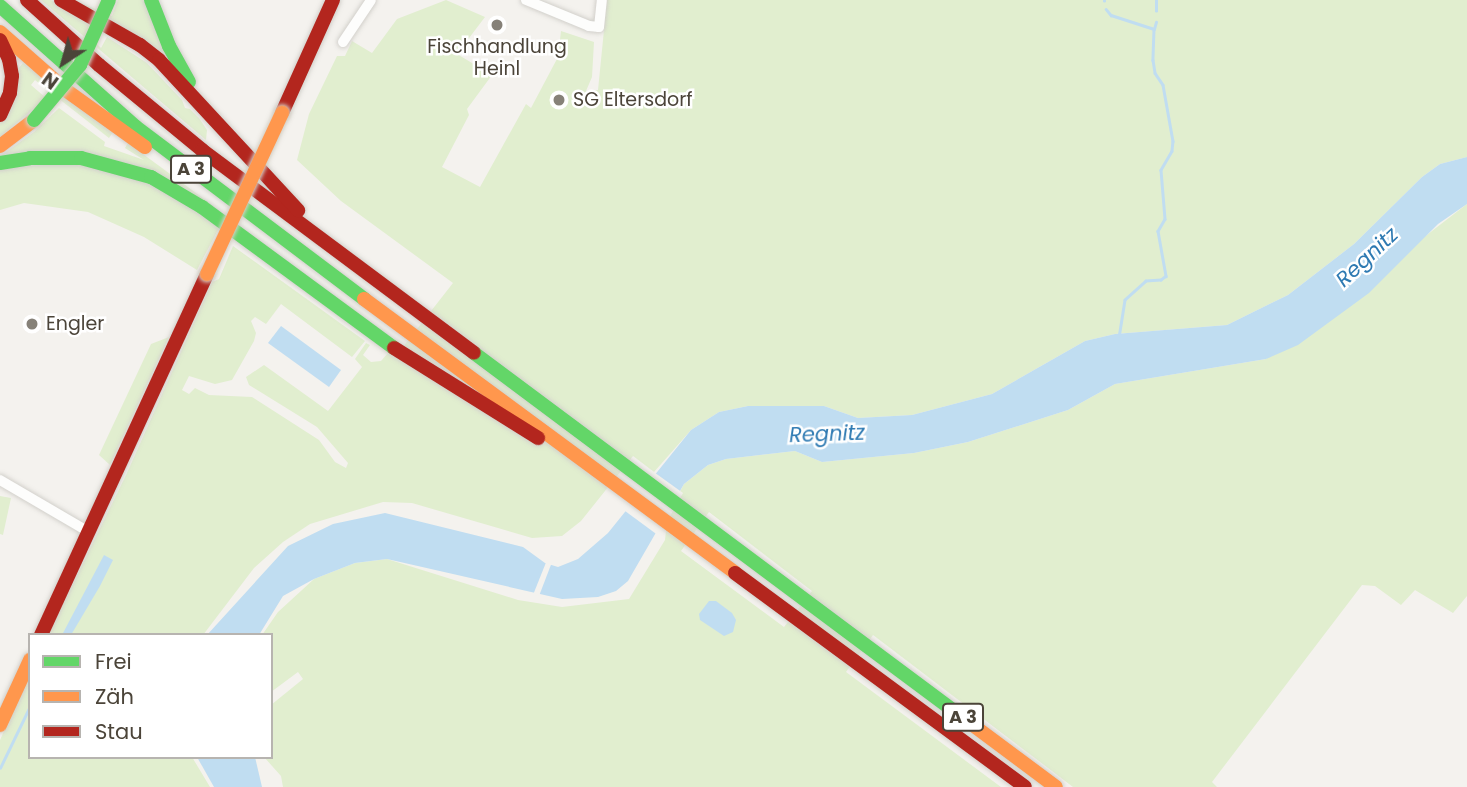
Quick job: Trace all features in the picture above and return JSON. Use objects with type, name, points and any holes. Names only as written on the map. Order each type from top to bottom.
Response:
[{"type":"main road","name":"A 3","points":[[27,0],[99,65],[202,150],[1056,787]]},
{"type":"main road","points":[[61,0],[140,45],[220,125],[276,189],[399,297]]},
{"type":"main road","points":[[0,146],[34,120],[80,65],[109,0]]},
{"type":"main road","points":[[151,0],[185,76],[220,125]]},
{"type":"main road","points":[[42,633],[333,0]]},
{"type":"main road","name":"A 3","points":[[0,6],[136,127],[390,321],[465,382]]},
{"type":"main road","points":[[0,32],[67,91],[293,259],[390,321]]},
{"type":"main road","points":[[0,40],[9,59],[12,76],[10,93],[0,115]]},
{"type":"main road","name":"A 3","points":[[0,163],[30,158],[81,158],[151,177],[202,207],[378,337],[465,382],[595,467],[1026,787]]},
{"type":"main road","points":[[465,382],[560,449],[595,467]]},
{"type":"main road","points":[[0,725],[28,664]]},
{"type":"street","points":[[343,42],[371,0]]},
{"type":"street","points":[[526,0],[589,26],[599,27],[602,0]]},
{"type":"street","points":[[0,480],[89,532]]},
{"type":"green space","points":[[41,0],[51,0],[93,24],[88,35],[101,48],[107,37],[147,63],[182,100],[185,108],[199,118],[207,130],[206,140]]},
{"type":"green space","points":[[74,0],[112,16],[118,0],[145,0],[170,59]]},
{"type":"green space","points":[[446,0],[485,17],[457,54],[492,75],[467,109],[469,115],[442,167],[480,187],[526,104],[531,108],[558,57],[561,31],[594,42],[592,77],[586,91],[598,90],[607,0],[1467,0],[1467,157],[1440,164],[1422,177],[1354,244],[1288,295],[1227,325],[1115,334],[1085,341],[992,394],[912,415],[858,418],[824,406],[748,406],[719,412],[691,430],[654,472],[633,456],[581,521],[562,536],[532,538],[412,503],[383,502],[310,524],[283,542],[254,568],[205,633],[49,633],[126,475],[212,282],[219,279],[233,246],[365,341],[352,357],[281,304],[266,324],[255,317],[251,321],[256,333],[254,341],[232,380],[215,384],[189,376],[182,390],[189,394],[195,388],[209,395],[252,397],[319,440],[335,462],[346,468],[348,463],[317,427],[249,385],[246,377],[264,365],[328,411],[362,367],[355,359],[366,343],[370,345],[363,355],[371,362],[381,361],[388,353],[395,357],[453,283],[341,201],[297,160],[309,114],[337,56],[345,56],[352,41],[372,53],[397,19]]},
{"type":"green space","points":[[23,63],[113,132],[109,138],[35,80],[31,85],[46,98],[0,137],[0,123],[17,70]]},
{"type":"green space","points":[[59,108],[105,142],[104,146],[144,160],[125,148],[128,143],[215,207],[165,178],[2,155],[34,132]]},
{"type":"green space","points":[[74,163],[148,182],[220,226],[197,270],[144,237],[88,212],[24,203],[0,210],[0,168]]},
{"type":"green space","points":[[1467,204],[1467,596],[1453,613],[1415,590],[1401,605],[1375,586],[1362,585],[1212,782],[1217,787],[1073,787],[873,635],[846,672],[1001,787],[283,787],[281,776],[266,759],[273,759],[273,703],[303,679],[298,672],[273,691],[273,633],[263,633],[278,612],[314,579],[355,563],[387,559],[518,600],[562,607],[629,599],[665,540],[668,514],[684,484],[708,465],[726,459],[795,451],[822,462],[914,453],[968,442],[1068,410],[1115,384],[1266,359]],"holes":[[[709,512],[812,591],[784,627],[681,551]]]},
{"type":"green space","points":[[169,337],[110,465],[99,455],[151,344]]},
{"type":"green space","points":[[0,496],[11,498],[3,535],[0,534]]},
{"type":"green space","points":[[28,678],[28,759],[193,759],[210,787],[0,787],[0,740]]},
{"type":"water","name":"Regnitz","points":[[1467,157],[1467,204],[1438,224],[1369,293],[1298,345],[1266,359],[1115,384],[1068,410],[968,442],[914,453],[822,462],[795,451],[726,459],[708,465],[684,484],[628,581],[616,591],[598,597],[562,599],[387,559],[355,563],[314,579],[283,596],[260,633],[209,633],[288,546],[333,524],[385,513],[523,547],[545,563],[558,567],[578,559],[608,533],[691,430],[719,412],[748,406],[824,406],[858,418],[912,415],[992,394],[1085,341],[1115,334],[1227,325],[1288,295],[1354,244],[1422,177],[1440,164]]},
{"type":"water","points":[[281,326],[341,370],[329,387],[268,343]]},
{"type":"water","points":[[104,555],[113,560],[72,633],[63,633]]},
{"type":"water","points":[[709,601],[716,601],[732,613],[736,620],[733,632],[724,636],[700,620],[699,614]]},
{"type":"water","points":[[198,759],[255,759],[262,787],[214,787]]},
{"type":"pier","points":[[651,470],[683,493],[659,536],[621,508]]},
{"type":"pier","points":[[547,560],[552,562],[539,596],[533,595]]},
{"type":"waterway","points":[[1156,0],[1156,11]]},
{"type":"waterway","points":[[1106,9],[1111,15],[1154,29],[1155,73],[1163,85],[1173,141],[1172,151],[1161,170],[1165,219],[1158,231],[1166,276],[1161,280],[1146,281],[1125,300],[1119,336]]},
{"type":"waterway","points":[[1154,29],[1156,22]]},
{"type":"waterway","points":[[0,768],[28,710]]},
{"type":"traffic: fast","points":[[34,120],[80,65],[109,0]]},
{"type":"traffic: fast","points":[[151,0],[169,46],[189,82]]},
{"type":"traffic: fast","points":[[0,6],[136,127],[364,299]]},
{"type":"traffic: fast","points":[[0,163],[30,158],[81,158],[151,177],[202,207],[394,348]]},
{"type":"traffic: fast","points":[[474,353],[954,711]]},
{"type":"traffic: slow","points":[[0,32],[67,91],[145,147]]},
{"type":"traffic: slow","points":[[207,274],[282,113]]},
{"type":"traffic: slow","points":[[0,146],[34,120]]},
{"type":"traffic: slow","points":[[364,299],[735,573]]},
{"type":"traffic: slow","points":[[0,725],[28,664]]},
{"type":"traffic: slow","points":[[954,711],[1056,787]]},
{"type":"traffic: jam","points":[[27,0],[99,65],[202,150],[474,353]]},
{"type":"traffic: jam","points":[[61,0],[140,45],[159,60],[298,210]]},
{"type":"traffic: jam","points":[[282,113],[333,0]]},
{"type":"traffic: jam","points":[[0,40],[9,59],[12,76],[10,93],[0,115]]},
{"type":"traffic: jam","points":[[42,633],[207,274]]},
{"type":"traffic: jam","points":[[394,348],[538,438]]},
{"type":"traffic: jam","points":[[735,573],[1025,787]]},
{"type":"place","name":"Fischhandlung Heinl","points":[[497,25]]},
{"type":"place","name":"SG Eltersdorf","points":[[559,100]]},
{"type":"place","name":"Engler","points":[[32,324]]}]
